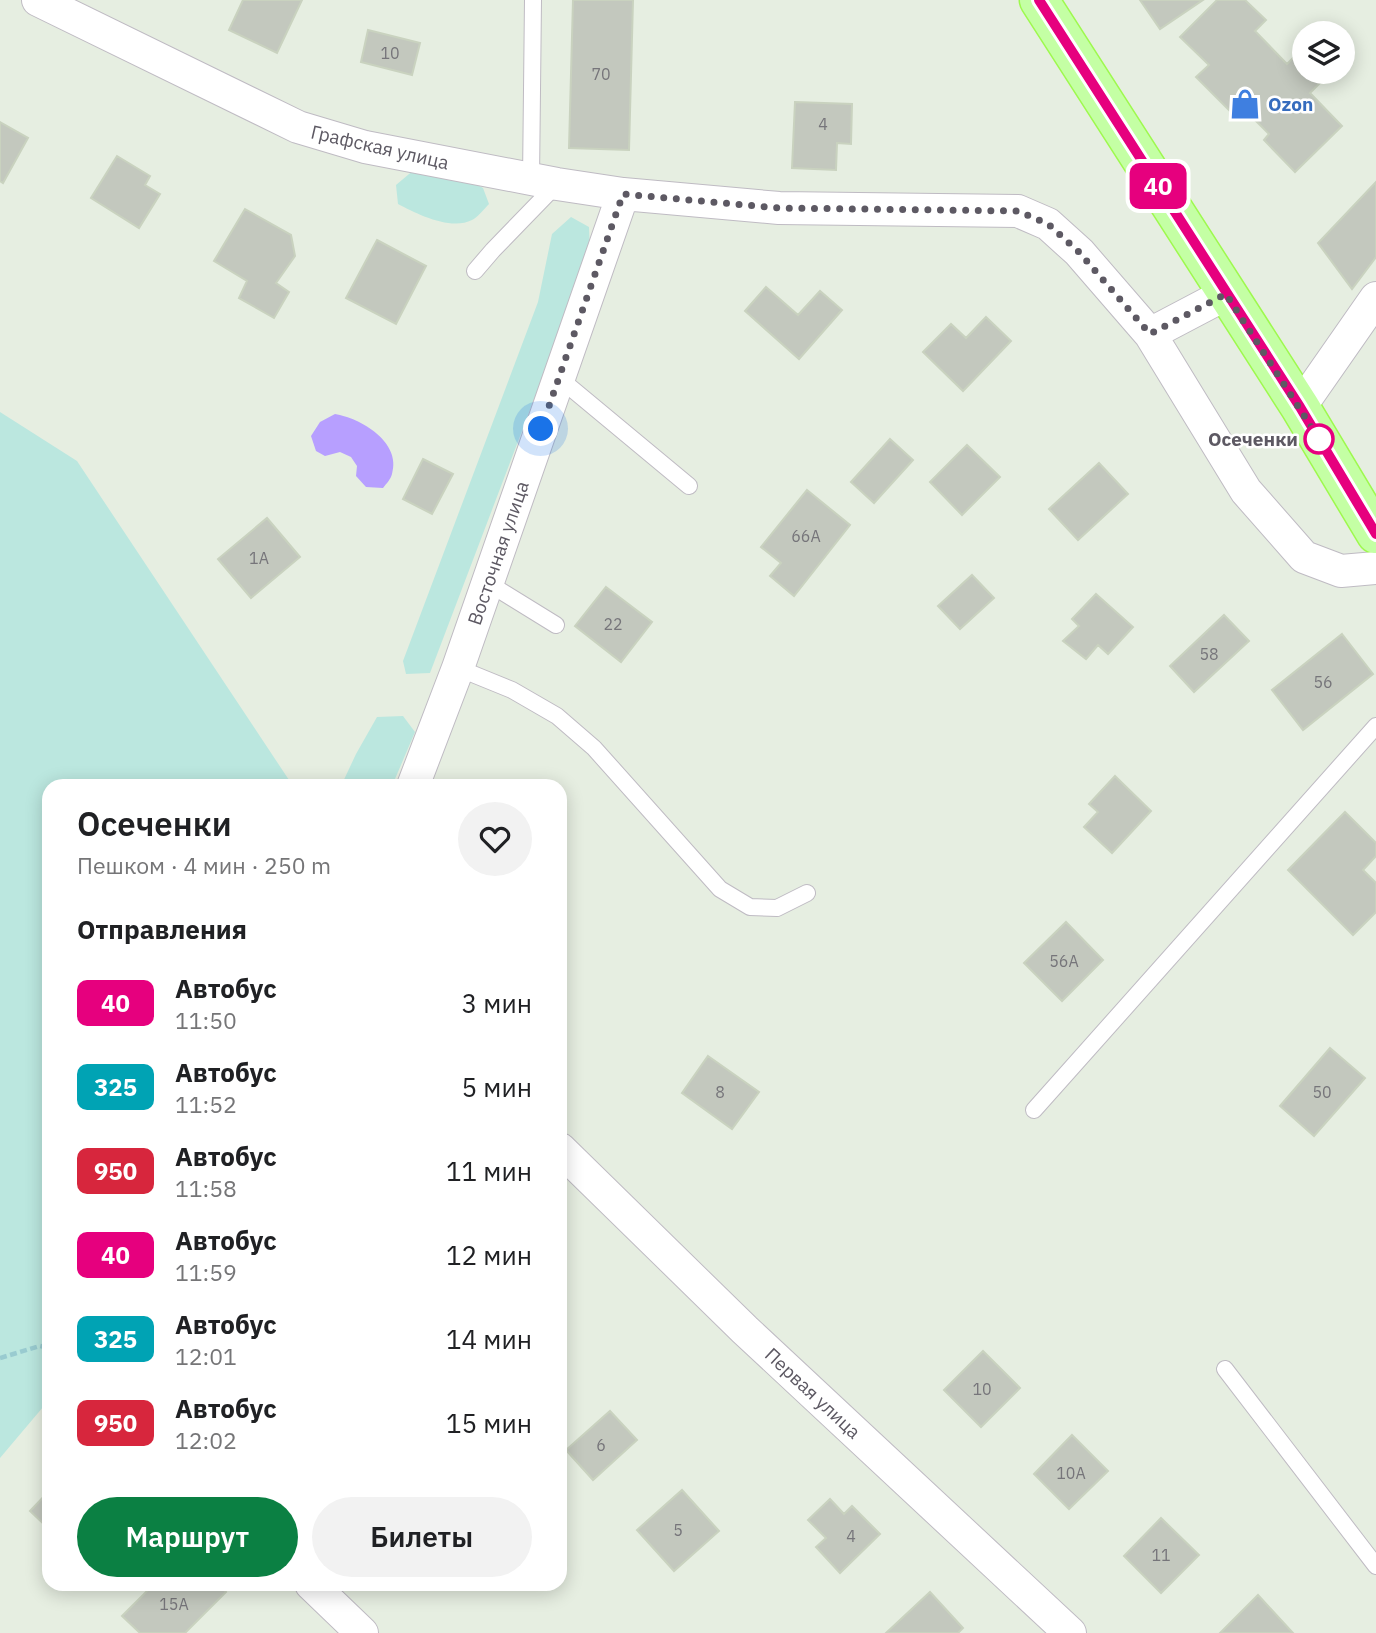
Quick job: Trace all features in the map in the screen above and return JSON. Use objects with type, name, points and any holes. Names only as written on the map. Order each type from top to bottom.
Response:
[{"type":"main road","points":[[1039,0],[1300,407],[1376,534]]},
{"type":"street","name":"Графская улица","points":[[38,0],[298,127],[365,147],[544,182],[623,194]]},
{"type":"street","points":[[623,194],[779,208],[1018,211],[1048,224],[1079,252],[1150,334],[1247,491],[1304,557],[1341,571],[1376,568]]},
{"type":"street","name":"Восточная улица","points":[[416,779],[458,668],[623,194]]},
{"type":"street","points":[[1150,334],[1226,294]]},
{"type":"street","points":[[1300,407],[1376,298]]},
{"type":"street","name":"Первая улица","points":[[567,1156],[745,1330],[1070,1633]]},
{"type":"street","points":[[318,1591],[362,1633]]},
{"type":"lane","points":[[475,271],[544,182],[533,0]]},
{"type":"lane","points":[[559,378],[689,486]]},
{"type":"lane","points":[[488,583],[556,625]]},
{"type":"lane","points":[[458,668],[512,690],[558,716],[594,748],[720,889],[750,906],[777,908],[807,893]]},
{"type":"lane","points":[[1034,1110],[1376,726]]},
{"type":"lane","points":[[1225,1369],[1376,1566]]},
{"type":"path","points":[[0,1358],[42,1346]]},
{"type":"shaded area","points":[[415,169],[465,178],[483,188],[489,204],[474,219],[454,224],[434,220],[398,204],[396,185]]},
{"type":"shaded area","points":[[571,217],[589,227],[590,252],[430,673],[406,674],[403,661],[538,302],[552,234]]},
{"type":"shaded area","points":[[0,412],[77,461],[288,779],[42,779],[42,1408],[0,1458]]},
{"type":"shaded area","points":[[335,414],[367,426],[385,442],[393,462],[391,476],[383,488],[366,487],[356,476],[357,466],[351,457],[340,452],[325,456],[316,451],[311,436],[320,422]]},
{"type":"shaded area","points":[[403,716],[415,732],[395,779],[344,779],[356,754],[377,717]]},
{"type":"building","points":[[243,0],[302,0],[277,53],[229,30]]},
{"type":"building","points":[[573,0],[633,0],[629,150],[569,148]]},
{"type":"building","points":[[1140,0],[1203,0],[1160,29]]},
{"type":"building","points":[[1217,0],[1245,0],[1266,20],[1255,31],[1287,64],[1292,59],[1292,84],[1319,84],[1310,93],[1342,126],[1295,172],[1264,140],[1269,134],[1244,109],[1236,117],[1196,77],[1209,65],[1180,37]]},
{"type":"building","points":[[368,30],[420,43],[412,75],[361,62]]},
{"type":"building","points":[[795,102],[852,104],[851,144],[837,143],[836,170],[792,168]]},
{"type":"building","points":[[0,122],[28,138],[3,183],[0,181]]},
{"type":"building","points":[[117,156],[150,176],[145,185],[160,194],[139,228],[91,198]]},
{"type":"building","points":[[1376,182],[1376,257],[1352,289],[1318,243]]},
{"type":"building","points":[[245,209],[291,235],[295,256],[276,283],[289,292],[274,318],[239,298],[247,281],[214,261]]},
{"type":"building","points":[[377,240],[426,266],[396,324],[346,298]]},
{"type":"building","points":[[766,287],[798,315],[820,291],[842,310],[799,359],[745,311]]},
{"type":"building","points":[[986,317],[1011,341],[963,391],[923,352],[951,324],[966,338]]},
{"type":"building","points":[[890,439],[913,460],[874,503],[851,482]]},
{"type":"building","points":[[967,445],[1000,477],[962,515],[930,482]]},
{"type":"building","points":[[423,459],[453,474],[432,514],[403,499]]},
{"type":"building","points":[[1099,463],[1128,494],[1078,540],[1049,509]]},
{"type":"building","points":[[807,490],[850,525],[794,596],[770,576],[781,563],[761,547]]},
{"type":"building","points":[[267,518],[300,557],[251,598],[218,559]]},
{"type":"building","points":[[972,575],[994,598],[960,629],[938,606]]},
{"type":"building","points":[[606,587],[652,622],[621,662],[575,626]]},
{"type":"building","points":[[1096,594],[1133,627],[1108,654],[1098,645],[1086,659],[1063,641],[1079,626],[1072,619]]},
{"type":"building","points":[[1224,615],[1249,641],[1194,692],[1170,666]]},
{"type":"building","points":[[1342,634],[1373,674],[1303,730],[1272,690]]},
{"type":"building","points":[[1115,776],[1151,811],[1112,853],[1084,827],[1098,812],[1089,804]]},
{"type":"building","points":[[1345,812],[1376,843],[1376,856],[1363,870],[1376,883],[1376,912],[1353,935],[1288,870]]},
{"type":"building","points":[[1066,922],[1103,960],[1062,1001],[1024,963]]},
{"type":"building","points":[[1330,1048],[1365,1078],[1314,1136],[1280,1106]]},
{"type":"building","points":[[708,1056],[759,1092],[732,1129],[682,1093]]},
{"type":"building","points":[[983,1351],[1020,1388],[981,1427],[944,1390]]},
{"type":"building","points":[[610,1411],[637,1440],[593,1480],[567,1449]]},
{"type":"building","points":[[1072,1435],[1108,1471],[1069,1509],[1034,1474]]},
{"type":"building","points":[[682,1490],[719,1531],[674,1571],[637,1530]]},
{"type":"building","points":[[42,1498],[42,1522],[30,1511]]},
{"type":"building","points":[[830,1499],[844,1514],[852,1506],[880,1534],[840,1573],[816,1547],[826,1538],[808,1520]]},
{"type":"building","points":[[1161,1518],[1199,1555],[1161,1593],[1124,1556]]},
{"type":"building","points":[[147,1591],[226,1592],[185,1633],[140,1633],[122,1616]]},
{"type":"building","points":[[930,1592],[963,1628],[958,1633],[886,1633]]},
{"type":"building","points":[[1258,1595],[1293,1633],[1220,1633]]},
{"type":"bus line","name":"40","points":[[1039,0],[1300,407],[1376,534]]},
{"type":"place","name":"Ozon","points":[[1245,104]]},
{"type":"place","name":"Осеченки","points":[[1319,439]]},
{"type":"route","points":[[541,429],[623,194],[779,208],[1018,211],[1048,224],[1079,252],[1150,334],[1226,294],[1319,439]]}]
